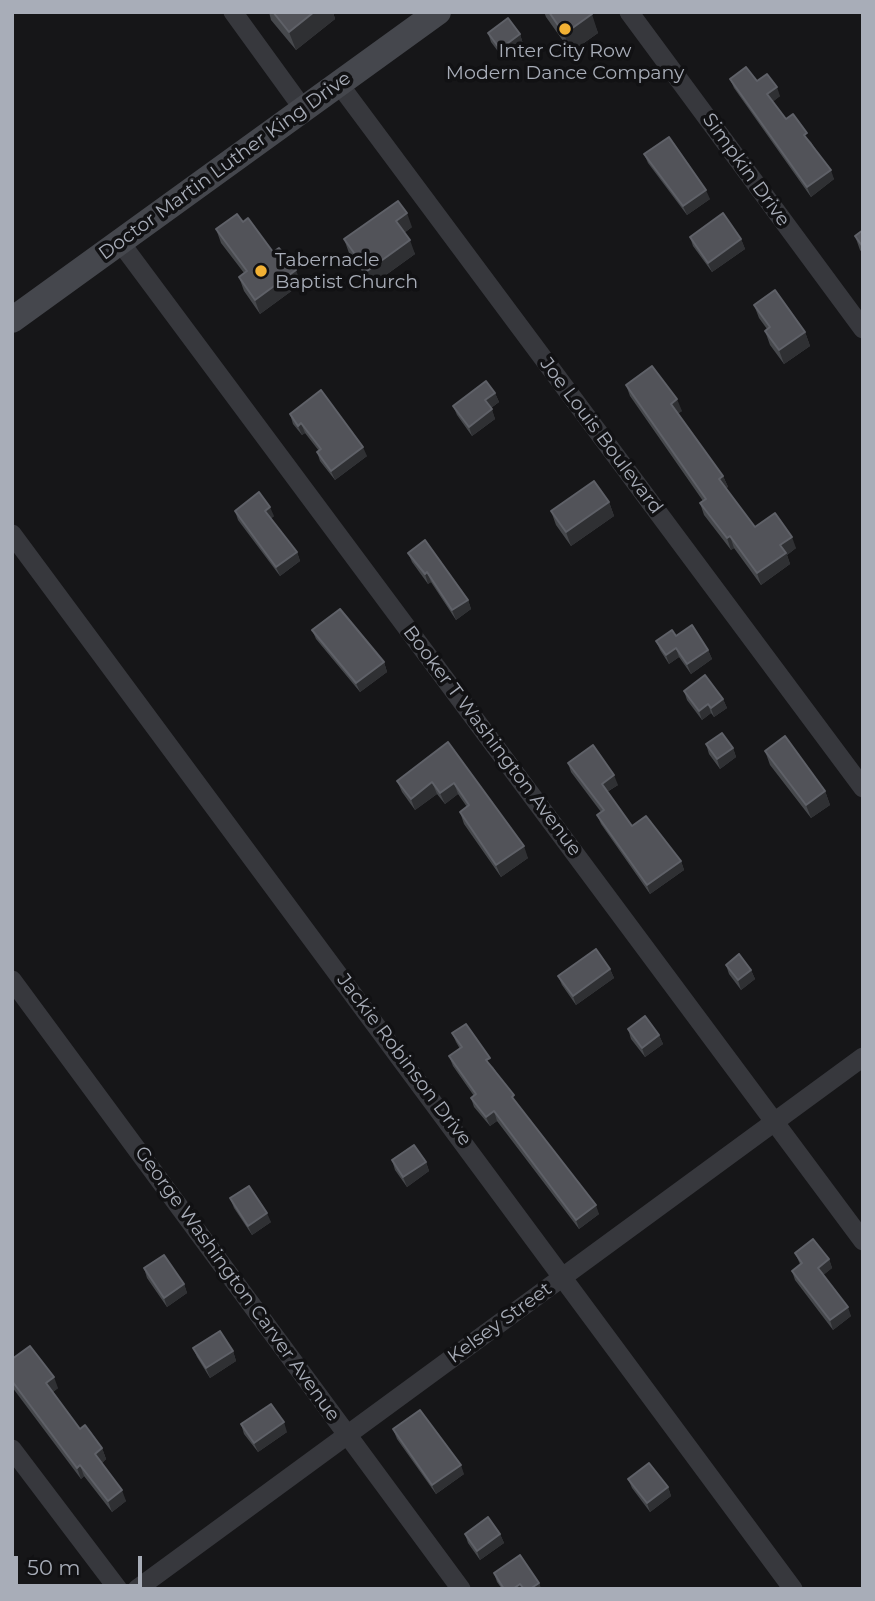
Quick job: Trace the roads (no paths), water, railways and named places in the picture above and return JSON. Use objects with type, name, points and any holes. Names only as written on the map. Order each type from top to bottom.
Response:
[{"type":"main road","name":"Doctor Martin Luther King Drive","points":[[12,320],[438,12]]},
{"type":"street","points":[[233,12],[304,110]]},
{"type":"street","name":"Simpkin Drive","points":[[629,12],[863,329]]},
{"type":"street","name":"Joe Louis Boulevard","points":[[339,85],[863,788]]},
{"type":"street","name":"Booker T Washington Avenue","points":[[120,242],[863,1241]]},
{"type":"street","name":"Jackie Robinson Drive","points":[[12,534],[564,1276],[793,1589]]},
{"type":"street","name":"George Washington Carver Avenue","points":[[12,980],[461,1589]]},
{"type":"street","name":"Kelsey Street","points":[[137,1589],[863,1057]]},
{"type":"street","points":[[12,1449],[118,1589]]},
{"type":"place","name":"Inter City Row Modern Dance Company","points":[[565,29]]},
{"type":"place","name":"Tabernacle Baptist Church","points":[[261,271]]}]
